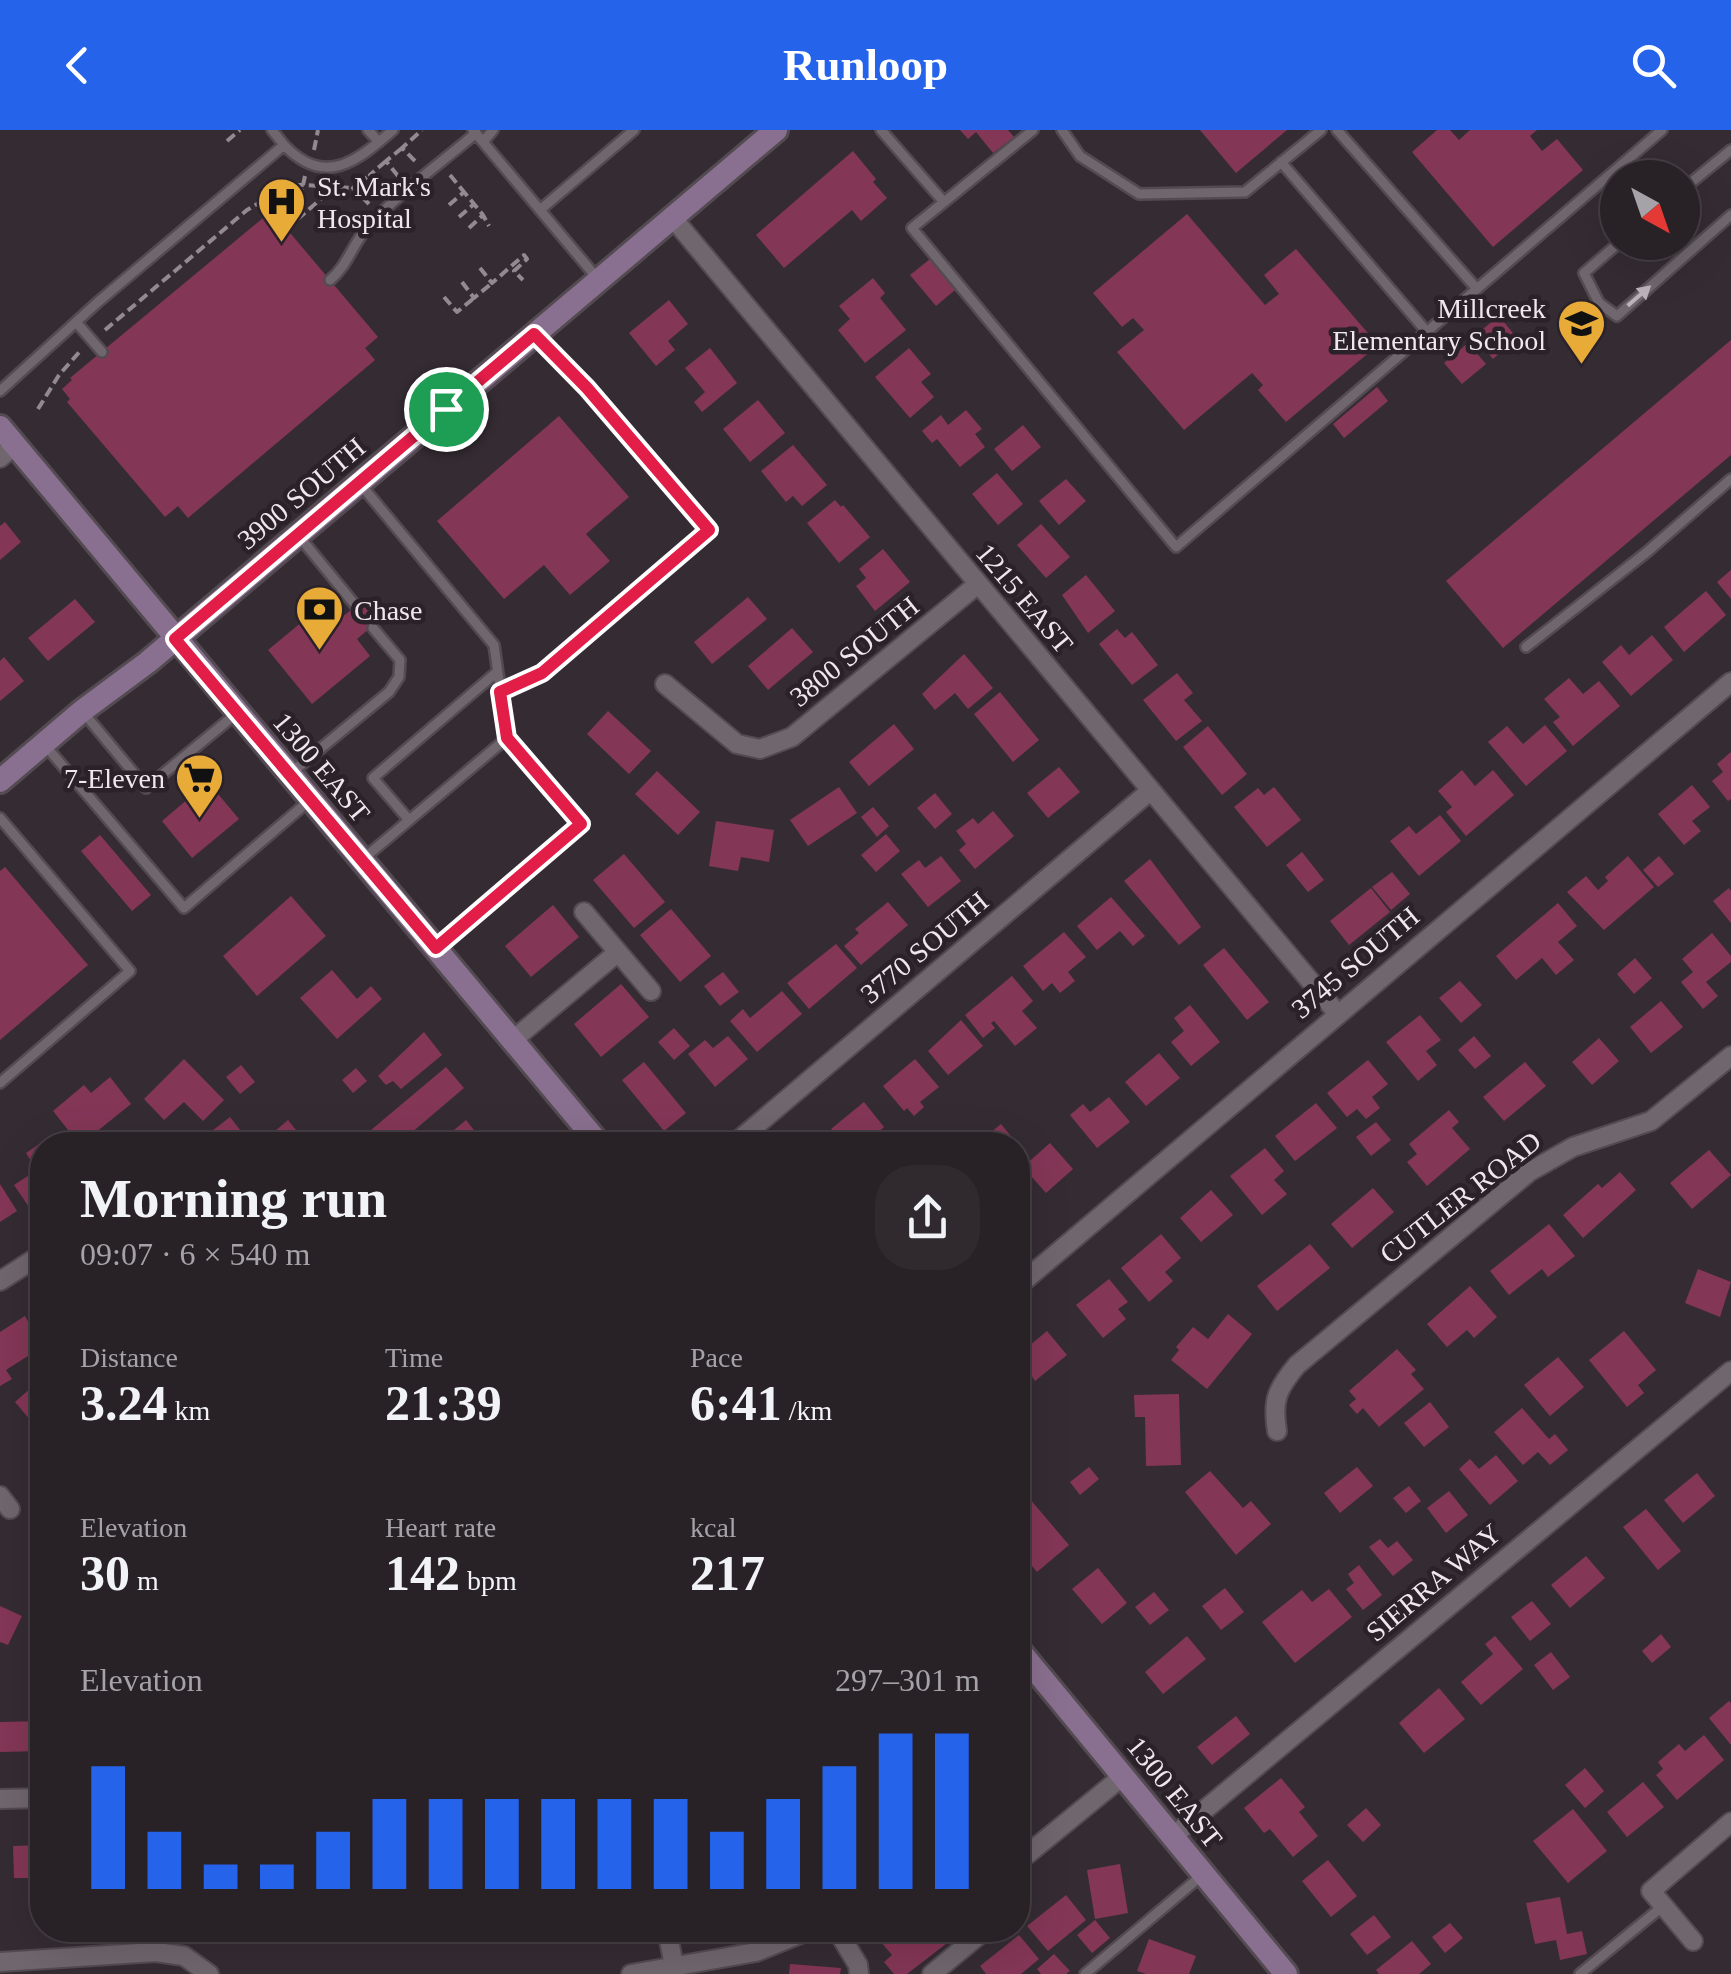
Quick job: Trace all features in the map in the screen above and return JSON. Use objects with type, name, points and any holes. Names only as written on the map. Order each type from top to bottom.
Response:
[{"type":"main road","name":"3900 SOUTH","points":[[0,780],[82,710],[175,639],[776,130]]},
{"type":"main road","name":"1300 EAST","points":[[5,443],[589,1132]]},
{"type":"main road","name":"1300 EAST","points":[[1030,1664],[1286,1974]]},
{"type":"street","name":"1215 EAST","points":[[672,217],[1337,1012]]},
{"type":"street","name":"3800 SOUTH","points":[[665,684],[737,744],[760,749],[792,737],[978,584]]},
{"type":"street","name":"3745 SOUTH","points":[[1030,1276],[1731,682]]},
{"type":"street","name":"3770 SOUTH","points":[[749,1132],[1150,791]]},
{"type":"street","points":[[584,912],[650,991]]},
{"type":"street","points":[[513,1040],[618,952]]},
{"type":"street","name":"CUTLER ROAD","points":[[1277,1431],[1273,1406],[1283,1382],[1297,1364],[1529,1172],[1573,1147],[1651,1121],[1731,1056]]},
{"type":"street","points":[[0,1281],[30,1262]]},
{"type":"street","name":"SIERRA WAY","points":[[1172,1837],[1731,1372]]},
{"type":"street","points":[[1030,1853],[1123,1776]]},
{"type":"street","points":[[0,1799],[30,1798]]},
{"type":"street","points":[[1693,1941],[1650,1891],[1731,1822]]},
{"type":"street","points":[[669,1942],[674,1966]]},
{"type":"street","points":[[631,1974],[756,1952],[781,1942]]},
{"type":"street","points":[[844,1942],[859,1974]]},
{"type":"street","points":[[932,1974],[971,1942]]},
{"type":"street","points":[[0,1962],[156,1952],[184,1956],[209,1974]]},
{"type":"lane","points":[[272,130],[303,161],[333,168],[354,162],[394,130]]},
{"type":"lane","points":[[368,130],[379,142]]},
{"type":"lane","points":[[330,280],[346,264],[376,218],[477,135],[493,130]]},
{"type":"lane","points":[[540,210],[634,130]]},
{"type":"lane","points":[[881,130],[943,201]]},
{"type":"lane","points":[[1033,130],[912,228],[1176,547],[1662,130]]},
{"type":"lane","points":[[1062,130],[1080,156],[1139,194],[1245,192],[1321,130]]},
{"type":"lane","points":[[1336,130],[1477,289]]},
{"type":"lane","points":[[477,135],[599,280]]},
{"type":"lane","points":[[0,391],[284,145]]},
{"type":"lane","points":[[1700,175],[1731,150]]},
{"type":"lane","points":[[1281,162],[1427,332]]},
{"type":"lane","points":[[1700,242],[1731,215]]},
{"type":"lane","points":[[1600,259],[1584,273],[1598,303],[1617,316],[1680,260]]},
{"type":"lane","points":[[76,322],[102,352]]},
{"type":"lane","points":[[500,692],[542,673],[709,530],[587,388],[534,334]]},
{"type":"lane","points":[[1526,647],[1647,552],[1731,479]]},
{"type":"lane","points":[[359,483],[494,645],[507,738],[581,824],[436,948]]},
{"type":"lane","points":[[298,535],[356,606]]},
{"type":"lane","points":[[289,775],[389,692],[399,677],[400,660],[372,628]]},
{"type":"lane","points":[[410,820],[373,778],[498,672]]},
{"type":"lane","points":[[82,710],[146,788],[237,713]]},
{"type":"lane","points":[[361,860],[507,738]]},
{"type":"lane","points":[[44,744],[184,908],[310,800]]},
{"type":"lane","points":[[0,818],[130,971],[0,1083]]},
{"type":"lane","points":[[1085,1974],[1204,1874]]},
{"type":"lane","points":[[1580,1974],[1663,1906]]},
{"type":"path","points":[[227,141],[240,130]]},
{"type":"path","points":[[314,150],[318,130]]},
{"type":"path","points":[[354,188],[423,131]]},
{"type":"path","points":[[402,148],[416,163]]},
{"type":"path","points":[[386,162],[400,178]]},
{"type":"path","points":[[450,174],[488,226]]},
{"type":"path","points":[[370,175],[384,191]]},
{"type":"path","points":[[288,226],[305,176]]},
{"type":"path","points":[[104,330],[247,210],[291,185],[354,188],[369,204]]},
{"type":"path","points":[[288,226],[336,186]]},
{"type":"path","points":[[449,204],[464,192]]},
{"type":"path","points":[[269,197],[288,226]]},
{"type":"path","points":[[459,217],[474,204]]},
{"type":"path","points":[[469,228],[483,215]]},
{"type":"path","points":[[444,297],[457,312],[524,255],[527,259],[514,271],[522,280]]},
{"type":"path","points":[[480,268],[492,283]]},
{"type":"path","points":[[462,282],[474,298]]},
{"type":"path","points":[[38,409],[59,374],[82,350]]},
{"type":"building","points":[[960,130],[1008,130],[1014,137],[993,153],[976,132],[968,139]]},
{"type":"building","points":[[1200,130],[1287,130],[1236,173]]},
{"type":"building","points":[[1437,130],[1450,130],[1459,140],[1470,130],[1537,130],[1530,136],[1542,151],[1557,139],[1583,170],[1493,247],[1412,152]]},
{"type":"building","points":[[853,151],[887,198],[861,221],[852,210],[784,268],[756,235]]},
{"type":"building","points":[[269,213],[378,337],[365,348],[375,360],[188,518],[178,506],[165,517],[67,402],[70,399],[62,389],[70,378]]},
{"type":"building","points":[[1187,214],[1265,305],[1279,294],[1264,275],[1296,249],[1378,345],[1286,422],[1258,390],[1263,385],[1252,373],[1184,430],[1117,352],[1144,330],[1133,318],[1122,327],[1093,293]]},
{"type":"building","points":[[930,259],[955,290],[936,306],[910,275]]},
{"type":"building","points":[[873,278],[885,293],[880,298],[906,330],[865,363],[838,330],[850,319],[839,306]]},
{"type":"building","points":[[669,300],[688,324],[668,341],[675,350],[656,366],[629,333]]},
{"type":"building","points":[[1499,316],[1517,338],[1493,359],[1474,336]]},
{"type":"building","points":[[1731,340],[1731,455],[1503,648],[1446,581]]},
{"type":"building","points":[[1468,343],[1486,364],[1462,384],[1444,363]]},
{"type":"building","points":[[710,348],[737,383],[702,412],[694,402],[705,392],[685,368]]},
{"type":"building","points":[[909,348],[931,374],[921,382],[934,397],[910,418],[875,377]]},
{"type":"building","points":[[1377,387],[1388,401],[1344,438],[1333,424]]},
{"type":"building","points":[[758,400],[785,433],[750,462],[723,429]]},
{"type":"building","points":[[966,410],[982,429],[975,434],[985,447],[960,467],[937,439],[932,443],[922,431],[941,415],[948,425]]},
{"type":"building","points":[[559,416],[629,497],[586,534],[610,561],[570,595],[544,565],[504,599],[437,521]]},
{"type":"building","points":[[1023,425],[1041,447],[1012,471],[994,449]]},
{"type":"building","points":[[793,445],[827,485],[802,506],[793,496],[786,502],[761,471]]},
{"type":"building","points":[[997,473],[1023,504],[998,525],[972,494]]},
{"type":"building","points":[[1066,479],[1086,501],[1059,525],[1039,501]]},
{"type":"building","points":[[835,500],[870,537],[839,563],[807,523]]},
{"type":"building","points":[[5,522],[21,542],[0,560],[0,526]]},
{"type":"building","points":[[1041,524],[1070,557],[1046,578],[1017,545]]},
{"type":"building","points":[[883,549],[910,582],[875,611],[856,586],[866,578],[859,569]]},
{"type":"building","points":[[1731,570],[1731,599],[1717,582]]},
{"type":"building","points":[[1086,575],[1115,611],[1088,633],[1062,595]]},
{"type":"building","points":[[1706,591],[1726,615],[1684,652],[1664,627]]},
{"type":"building","points":[[748,597],[767,619],[712,664],[694,642]]},
{"type":"building","points":[[75,599],[95,622],[48,661],[28,638]]},
{"type":"building","name":"Chase","points":[[364,599],[381,619],[357,639],[370,656],[312,704],[268,650],[326,602],[340,619]]},
{"type":"building","points":[[792,628],[813,652],[768,690],[748,666]]},
{"type":"building","points":[[1117,629],[1125,638],[1132,632],[1158,665],[1132,685],[1099,644]]},
{"type":"building","points":[[1652,635],[1673,660],[1631,696],[1602,662],[1621,645],[1629,655]]},
{"type":"building","points":[[964,654],[993,688],[968,709],[955,693],[935,710],[922,694]]},
{"type":"building","points":[[4,657],[24,681],[0,701],[0,661]]},
{"type":"building","points":[[1177,673],[1193,693],[1184,700],[1202,721],[1176,741],[1143,700]]},
{"type":"building","points":[[1569,678],[1583,694],[1599,681],[1620,706],[1573,746],[1553,722],[1560,717],[1544,699]]},
{"type":"building","points":[[1000,692],[1039,740],[1013,762],[974,714]]},
{"type":"building","points":[[608,711],[651,751],[629,774],[587,734]]},
{"type":"building","points":[[894,724],[914,749],[869,786],[849,762]]},
{"type":"building","points":[[1545,725],[1567,751],[1526,786],[1488,742],[1507,726],[1523,744]]},
{"type":"building","points":[[1208,726],[1247,774],[1222,795],[1183,747]]},
{"type":"building","points":[[1731,752],[1728,801],[1712,781],[1723,772],[1717,764]]},
{"type":"building","points":[[1059,767],[1080,792],[1048,818],[1027,793]]},
{"type":"building","points":[[1462,770],[1475,786],[1493,770],[1514,795],[1466,836],[1446,812],[1452,807],[1438,791]]},
{"type":"building","points":[[657,771],[700,812],[678,835],[635,794]]},
{"type":"building","name":"7-Eleven","points":[[208,782],[239,819],[192,858],[162,821]]},
{"type":"building","points":[[1692,785],[1710,807],[1692,821],[1701,831],[1684,845],[1658,814]]},
{"type":"building","points":[[839,787],[857,813],[808,846],[790,820]]},
{"type":"building","points":[[1274,787],[1301,820],[1267,847],[1234,807],[1258,788],[1264,795]]},
{"type":"building","points":[[935,793],[952,814],[935,829],[917,808]]},
{"type":"building","points":[[873,807],[889,826],[877,837],[861,817]]},
{"type":"building","points":[[993,811],[1014,836],[975,869],[959,850],[966,844],[956,831],[973,818],[978,824]]},
{"type":"building","points":[[1440,815],[1461,841],[1419,876],[1390,841],[1409,826],[1416,834]]},
{"type":"building","points":[[716,821],[774,830],[769,862],[741,857],[738,871],[709,866]]},
{"type":"building","points":[[886,834],[900,851],[876,872],[861,855]]},
{"type":"building","points":[[100,835],[151,895],[132,911],[81,851]]},
{"type":"building","points":[[1302,852],[1324,880],[1308,892],[1286,865]]},
{"type":"building","points":[[624,854],[665,902],[634,928],[593,880]]},
{"type":"building","points":[[941,856],[961,881],[928,907],[901,874],[919,860],[925,868]]},
{"type":"building","points":[[1628,856],[1654,887],[1604,930],[1567,892],[1586,876],[1598,890],[1608,881],[1605,877]]},
{"type":"building","points":[[1659,856],[1674,874],[1658,887],[1643,870]]},
{"type":"building","points":[[1150,859],[1201,927],[1179,945],[1124,881]]},
{"type":"building","points":[[5,867],[88,965],[0,1040],[0,871]]},
{"type":"building","points":[[1392,872],[1410,894],[1391,910],[1372,887]]},
{"type":"building","points":[[1371,888],[1390,912],[1349,945],[1330,921]]},
{"type":"building","points":[[1729,888],[1731,891],[1731,923],[1713,901]]},
{"type":"building","points":[[291,896],[326,936],[257,996],[223,956]]},
{"type":"building","points":[[1111,897],[1145,936],[1133,946],[1120,931],[1097,950],[1077,926]]},
{"type":"building","points":[[888,902],[908,925],[861,965],[844,946],[859,933],[855,929]]},
{"type":"building","points":[[1558,903],[1577,926],[1558,942],[1574,960],[1556,975],[1542,958],[1516,980],[1496,956]]},
{"type":"building","points":[[553,905],[579,937],[531,977],[505,946]]},
{"type":"building","points":[[671,909],[711,956],[680,982],[640,935]]},
{"type":"building","points":[[1064,932],[1086,957],[1068,972],[1075,981],[1060,993],[1052,983],[1043,991],[1023,966]]},
{"type":"building","points":[[1712,933],[1731,956],[1731,962],[1706,982],[1718,996],[1703,1009],[1681,982],[1693,972],[1682,959]]},
{"type":"building","points":[[836,944],[857,968],[809,1009],[787,983]]},
{"type":"building","points":[[1224,948],[1269,1002],[1247,1020],[1203,965]]},
{"type":"building","points":[[1635,958],[1652,978],[1634,994],[1617,974]]},
{"type":"building","points":[[332,970],[357,999],[371,986],[382,999],[337,1039],[300,998]]},
{"type":"building","points":[[723,972],[739,992],[720,1006],[704,986]]},
{"type":"building","points":[[1012,976],[1033,1001],[1022,1011],[1037,1028],[1015,1046],[994,1021],[991,1023],[995,1028],[983,1038],[965,1015]]},
{"type":"building","points":[[1460,981],[1482,1005],[1461,1023],[1439,998]]},
{"type":"building","points":[[621,984],[649,1017],[601,1057],[574,1024]]},
{"type":"building","points":[[782,991],[802,1014],[757,1052],[730,1021],[743,1009],[750,1018]]},
{"type":"building","points":[[1661,1001],[1683,1027],[1651,1053],[1630,1027]]},
{"type":"building","points":[[1190,1005],[1220,1042],[1191,1066],[1171,1042],[1184,1031],[1174,1018]]},
{"type":"building","points":[[1420,1015],[1441,1040],[1426,1051],[1437,1065],[1418,1081],[1386,1042]]},
{"type":"building","points":[[961,1020],[983,1046],[948,1075],[928,1051]]},
{"type":"building","points":[[674,1028],[690,1046],[674,1060],[658,1042]]},
{"type":"building","points":[[424,1032],[442,1055],[401,1089],[393,1081],[386,1085],[378,1076]]},
{"type":"building","points":[[728,1036],[748,1059],[715,1087],[688,1054],[705,1040],[713,1048]]},
{"type":"building","points":[[1474,1036],[1491,1056],[1475,1069],[1458,1050]]},
{"type":"building","points":[[1599,1038],[1619,1061],[1592,1085],[1572,1062]]},
{"type":"building","points":[[1159,1053],[1180,1078],[1146,1106],[1125,1082]]},
{"type":"building","points":[[184,1059],[224,1100],[203,1121],[184,1102],[164,1120],[144,1099]]},
{"type":"building","points":[[915,1059],[939,1087],[920,1102],[924,1107],[914,1116],[907,1108],[904,1111],[883,1086]]},
{"type":"building","points":[[1368,1060],[1388,1084],[1372,1097],[1380,1108],[1366,1119],[1357,1109],[1347,1117],[1327,1093]]},
{"type":"building","points":[[644,1062],[686,1113],[664,1131],[622,1080]]},
{"type":"building","points":[[1525,1062],[1546,1086],[1504,1121],[1483,1097]]},
{"type":"building","points":[[241,1065],[255,1082],[240,1094],[226,1077]]},
{"type":"building","points":[[446,1067],[464,1088],[412,1132],[371,1130]]},
{"type":"building","points":[[356,1068],[367,1081],[353,1093],[342,1080]]},
{"type":"building","points":[[110,1077],[131,1104],[96,1132],[70,1132],[53,1111],[84,1085],[91,1093]]},
{"type":"building","points":[[1109,1097],[1130,1122],[1097,1148],[1070,1115],[1083,1104],[1090,1112]]},
{"type":"building","points":[[864,1102],[884,1127],[879,1132],[831,1129]]},
{"type":"building","points":[[1316,1103],[1337,1128],[1295,1161],[1275,1136]]},
{"type":"building","points":[[1449,1110],[1459,1122],[1452,1128],[1470,1149],[1427,1186],[1407,1162],[1417,1154],[1409,1144]]},
{"type":"building","points":[[230,1117],[242,1132],[211,1132]]},
{"type":"building","points":[[288,1120],[298,1132],[274,1132]]},
{"type":"building","points":[[466,1120],[476,1132],[452,1132]]},
{"type":"building","points":[[1376,1122],[1391,1140],[1371,1156],[1356,1137]]},
{"type":"building","points":[[1001,1124],[1007,1132],[991,1132]]},
{"type":"building","points":[[1050,1143],[1073,1169],[1046,1193],[1030,1175],[1030,1161]]},
{"type":"building","points":[[1265,1148],[1284,1171],[1274,1180],[1287,1194],[1262,1215],[1230,1176]]},
{"type":"building","points":[[1709,1150],[1731,1175],[1692,1209],[1670,1183]]},
{"type":"building","points":[[1620,1172],[1636,1190],[1583,1238],[1563,1215],[1598,1184],[1602,1188]]},
{"type":"building","points":[[30,1175],[30,1206],[29,1207],[14,1185]]},
{"type":"building","points":[[0,1184],[17,1211],[0,1222]]},
{"type":"building","points":[[1373,1188],[1394,1212],[1352,1248],[1331,1224]]},
{"type":"building","points":[[1211,1190],[1233,1215],[1201,1242],[1180,1218]]},
{"type":"building","points":[[1549,1224],[1575,1256],[1548,1277],[1542,1269],[1509,1295],[1490,1271]]},
{"type":"building","points":[[1161,1234],[1181,1258],[1165,1272],[1173,1281],[1149,1302],[1121,1268]]},
{"type":"building","points":[[1310,1244],[1330,1268],[1277,1311],[1257,1286]]},
{"type":"building","points":[[1698,1269],[1731,1282],[1720,1317],[1685,1303]]},
{"type":"building","points":[[1109,1279],[1128,1302],[1118,1309],[1126,1319],[1103,1338],[1076,1305]]},
{"type":"building","points":[[1470,1286],[1497,1317],[1474,1338],[1467,1330],[1447,1347],[1427,1324]]},
{"type":"building","points":[[1228,1314],[1252,1334],[1207,1389],[1171,1360],[1179,1350],[1176,1347],[1193,1327],[1208,1339]]},
{"type":"building","points":[[25,1316],[30,1325],[30,1355],[6,1370],[12,1379],[0,1386],[0,1332]]},
{"type":"building","points":[[1047,1331],[1067,1355],[1035,1381],[1030,1373],[1030,1345]]},
{"type":"building","points":[[1624,1331],[1656,1370],[1638,1385],[1644,1393],[1627,1407],[1589,1360]]},
{"type":"building","points":[[1397,1349],[1416,1370],[1411,1374],[1424,1389],[1379,1427],[1363,1408],[1357,1414],[1349,1405],[1356,1399],[1349,1391]]},
{"type":"building","points":[[1558,1357],[1584,1387],[1550,1416],[1524,1385]]},
{"type":"building","points":[[30,1389],[30,1420],[15,1402]]},
{"type":"building","points":[[1179,1394],[1181,1465],[1146,1466],[1145,1417],[1135,1417],[1134,1395]]},
{"type":"building","points":[[1430,1402],[1449,1427],[1424,1447],[1404,1423]]},
{"type":"building","points":[[1522,1408],[1549,1439],[1555,1434],[1568,1450],[1550,1465],[1538,1452],[1523,1465],[1494,1432]]},
{"type":"building","points":[[1496,1455],[1518,1481],[1490,1505],[1459,1469],[1470,1459],[1479,1469]]},
{"type":"building","points":[[1089,1467],[1099,1479],[1080,1495],[1070,1482]]},
{"type":"building","points":[[1357,1467],[1373,1486],[1340,1513],[1324,1493]]},
{"type":"building","points":[[1210,1471],[1243,1508],[1251,1501],[1271,1524],[1236,1555],[1185,1492]]},
{"type":"building","points":[[1697,1473],[1715,1496],[1683,1523],[1664,1500]]},
{"type":"building","points":[[1409,1486],[1421,1501],[1406,1513],[1393,1498]]},
{"type":"building","points":[[1449,1491],[1468,1515],[1446,1533],[1427,1508]]},
{"type":"building","points":[[1030,1499],[1069,1545],[1037,1572],[1030,1564]]},
{"type":"building","points":[[1646,1509],[1681,1551],[1658,1570],[1623,1527]]},
{"type":"building","points":[[1380,1539],[1388,1548],[1397,1541],[1413,1560],[1393,1576],[1369,1547]]},
{"type":"building","points":[[1586,1556],[1605,1578],[1570,1608],[1551,1585]]},
{"type":"building","points":[[1359,1565],[1382,1595],[1363,1610],[1346,1589],[1354,1583],[1348,1574]]},
{"type":"building","points":[[1098,1568],[1127,1603],[1102,1624],[1072,1589]]},
{"type":"building","points":[[1225,1588],[1244,1612],[1221,1630],[1202,1606]]},
{"type":"building","points":[[1329,1589],[1352,1617],[1295,1663],[1262,1622],[1302,1590],[1312,1602]]},
{"type":"building","points":[[1154,1592],[1169,1610],[1150,1625],[1135,1607]]},
{"type":"building","points":[[1532,1601],[1551,1624],[1530,1641],[1511,1617]]},
{"type":"building","points":[[0,1606],[22,1616],[8,1645],[0,1642]]},
{"type":"building","points":[[1661,1634],[1671,1647],[1652,1663],[1642,1651]]},
{"type":"building","points":[[1187,1636],[1206,1659],[1163,1694],[1145,1672]]},
{"type":"building","points":[[1495,1636],[1523,1669],[1481,1705],[1461,1682],[1493,1654],[1485,1644]]},
{"type":"building","points":[[1551,1652],[1570,1677],[1553,1690],[1534,1665]]},
{"type":"building","points":[[1439,1688],[1465,1719],[1424,1753],[1399,1723]]},
{"type":"building","points":[[1731,1703],[1731,1745],[1709,1718]]},
{"type":"building","points":[[1236,1716],[1250,1734],[1212,1765],[1197,1747]]},
{"type":"building","points":[[30,1721],[30,1751],[0,1752],[0,1722]]},
{"type":"building","points":[[1704,1735],[1724,1760],[1677,1800],[1656,1775],[1663,1769],[1658,1762],[1679,1744],[1685,1751]]},
{"type":"building","points":[[1585,1768],[1604,1791],[1585,1808],[1565,1785]]},
{"type":"building","points":[[1281,1778],[1305,1807],[1299,1812],[1318,1836],[1293,1857],[1270,1829],[1264,1833],[1244,1808]]},
{"type":"building","points":[[1643,1782],[1664,1807],[1627,1837],[1607,1812]]},
{"type":"building","points":[[1366,1808],[1381,1825],[1363,1842],[1347,1825]]},
{"type":"building","points":[[1573,1809],[1607,1851],[1568,1883],[1533,1841]]},
{"type":"building","points":[[30,1845],[30,1878],[14,1878],[13,1846]]},
{"type":"building","points":[[1328,1860],[1357,1896],[1331,1917],[1302,1881]]},
{"type":"building","points":[[1120,1864],[1128,1913],[1095,1919],[1087,1870]]},
{"type":"building","points":[[1066,1895],[1086,1920],[1048,1951],[1030,1930],[1030,1924]]},
{"type":"building","points":[[1560,1897],[1567,1934],[1582,1931],[1587,1954],[1560,1960],[1556,1940],[1535,1944],[1526,1903]]},
{"type":"building","points":[[1374,1915],[1391,1937],[1367,1955],[1350,1934]]},
{"type":"building","points":[[1095,1920],[1110,1938],[1092,1953],[1077,1935]]},
{"type":"building","points":[[1450,1923],[1463,1938],[1445,1953],[1432,1937]]},
{"type":"building","points":[[1149,1939],[1196,1956],[1189,1974],[1137,1971]]},
{"type":"building","points":[[1412,1941],[1431,1964],[1419,1974],[1379,1974],[1376,1970]]},
{"type":"building","points":[[881,1942],[948,1942],[907,1974],[894,1974],[884,1962],[892,1955]]},
{"type":"building","points":[[1010,1942],[1025,1942],[1039,1959],[1021,1974],[986,1974],[980,1966]]},
{"type":"building","points":[[1054,1954],[1070,1971],[1041,1974],[1037,1969]]},
{"type":"building","points":[[790,1964],[841,1968],[840,1974],[789,1974]]},
{"type":"place","name":"St. Mark's Hospital","points":[[282,244]]},
{"type":"place","name":"Millcreek Elementary School","points":[[1581,366]]},
{"type":"place","name":"Chase","points":[[319,652]]},
{"type":"place","name":"7-Eleven","points":[[200,820]]},
{"type":"route","points":[[534,334],[587,388],[709,530],[542,673],[500,692],[507,738],[581,824],[436,948],[175,639],[446,409],[534,334]]}]
